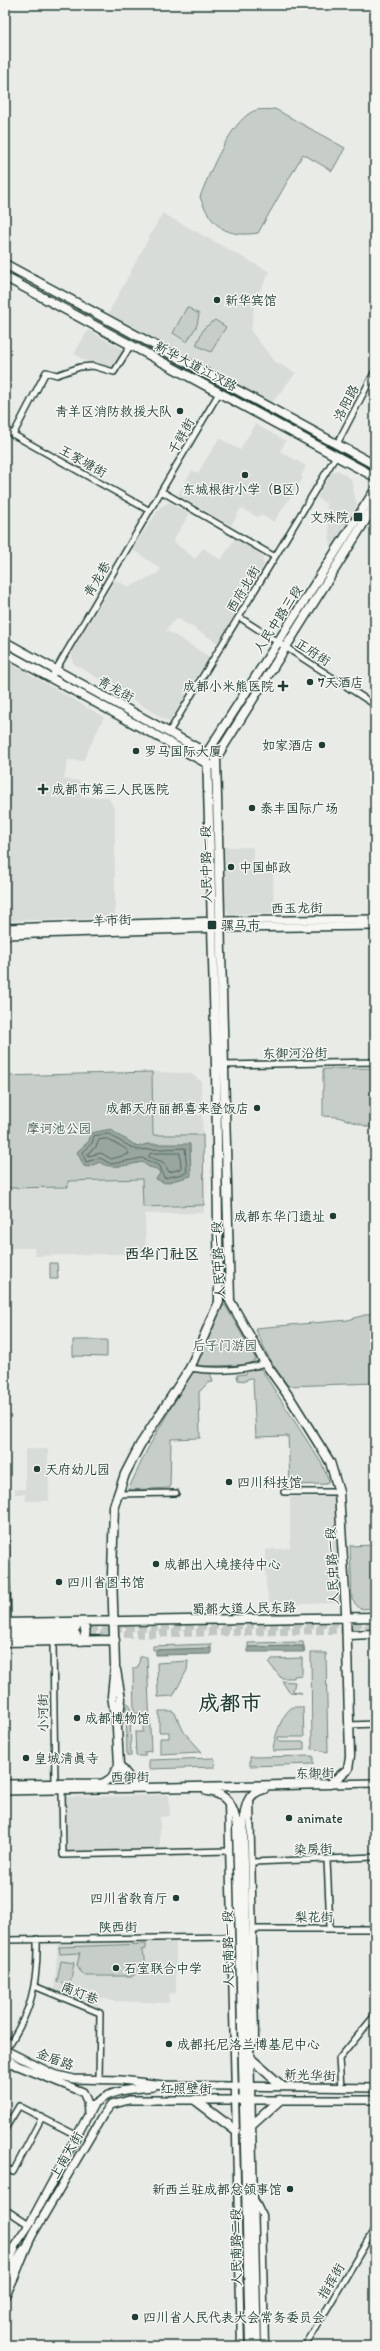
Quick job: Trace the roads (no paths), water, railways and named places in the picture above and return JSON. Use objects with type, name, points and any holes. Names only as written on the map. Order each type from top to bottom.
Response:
[{"type":"main road","name":"新华大道江汉路","points":[[5,264],[375,465]]},
{"type":"main road","name":"新华大道江汉路","points":[[5,277],[375,477]]},
{"type":"main road","name":"人民中路三段","points":[[216,758],[281,644],[375,490]]},
{"type":"main road","name":"人民中路三段","points":[[207,753],[374,508]]},
{"type":"main road","name":"青龙街","points":[[5,642],[216,758]]},
{"type":"main road","name":"青龙街","points":[[5,653],[216,768]]},
{"type":"main road","points":[[207,753],[207,764]]},
{"type":"main road","points":[[216,758],[216,768]]},
{"type":"main road","name":"人民中路一段","points":[[207,764],[211,925],[220,1065],[230,1301],[265,1363],[290,1398],[330,1462],[339,1492],[347,1635],[350,1754],[348,1769],[330,1784]]},
{"type":"main road","name":"人民中路一段","points":[[118,1765],[117,1728],[121,1699],[115,1666],[114,1621],[114,1514],[117,1494],[140,1445],[190,1368],[219,1302],[220,924],[216,768]]},
{"type":"main road","name":"西玉龙街","points":[[220,924],[375,918]]},
{"type":"main road","name":"羊市街","points":[[5,935],[220,924]]},
{"type":"main road","name":"西玉龙街","points":[[220,924],[375,926]]},
{"type":"main road","name":"羊市街","points":[[5,928],[211,925]]},
{"type":"main road","points":[[219,1302],[230,1301]]},
{"type":"main road","name":"蜀都大道人民东路","points":[[78,1632],[114,1621],[375,1618]]},
{"type":"main road","points":[[6,1625],[78,1632],[115,1640]]},
{"type":"main road","points":[[5,1636],[78,1632]]},
{"type":"main road","points":[[5,1642],[53,1642],[78,1632]]},
{"type":"main road","points":[[347,1635],[375,1634]]},
{"type":"main road","points":[[118,1765],[130,1780],[147,1788]]},
{"type":"main road","name":"西御街","points":[[5,1784],[103,1783],[111,1778],[118,1765]]},
{"type":"main road","name":"东御街","points":[[255,1786],[375,1783]]},
{"type":"main road","points":[[250,1796],[262,1790],[293,1785]]},
{"type":"main road","name":"西御街","points":[[5,1791],[255,1786]]},
{"type":"main road","points":[[182,1788],[217,1793],[228,1801]]},
{"type":"main road","name":"人民南路一段","points":[[247,2086],[249,2054],[243,1827],[246,1805],[250,1796]]},
{"type":"main road","name":"人民南路一段","points":[[228,1801],[234,1811],[237,1827],[247,2100]]},
{"type":"main road","name":"金盾路","points":[[5,2051],[37,2067],[65,2077],[99,2080]]},
{"type":"main road","points":[[249,2054],[282,2086]]},
{"type":"main road","name":"金盾路","points":[[5,2060],[42,2077],[83,2092],[87,2101],[88,2112]]},
{"type":"main road","name":"红照壁街","points":[[99,2080],[121,2080],[163,2085],[247,2086]]},
{"type":"main road","name":"红照壁街","points":[[88,2112],[94,2104],[112,2092],[163,2085]]},
{"type":"main road","name":"新光华街","points":[[247,2086],[375,2088]]},
{"type":"main road","name":"红照壁街","points":[[129,2100],[247,2100]]},
{"type":"main road","name":"上南大街","points":[[5,2296],[16,2278],[24,2250],[107,2109],[118,2102],[129,2100]]},
{"type":"main road","points":[[195,2100],[236,2131]]},
{"type":"main road","name":"新光华街","points":[[247,2100],[375,2100]]},
{"type":"main road","name":"人民南路二段","points":[[247,2100],[251,2126],[257,2346]]},
{"type":"main road","name":"人民南路二段","points":[[247,2100],[250,2346]]},
{"type":"main road","points":[[251,2126],[280,2100]]},
{"type":"main road","name":"上南大街","points":[[5,2260],[14,2250],[88,2112]]},
{"type":"main road","points":[[5,2284],[14,2250]]},
{"type":"main road","points":[[7,2272],[24,2250]]},
{"type":"street","points":[[13,435],[46,372],[57,375],[80,367],[93,366],[114,372],[131,345]]},
{"type":"street","name":"洛阳路","points":[[337,444],[375,371]]},
{"type":"street","name":"千祥街","points":[[161,491],[219,393]]},
{"type":"street","name":"王家塘街","points":[[5,430],[150,511]]},
{"type":"street","name":"西府北街","points":[[169,732],[336,456]]},
{"type":"street","points":[[161,491],[275,557]]},
{"type":"street","name":"青龙巷","points":[[51,678],[161,491]]},
{"type":"street","name":"正府街","points":[[239,617],[375,705]]},
{"type":"street","name":"东御河沿街","points":[[220,1065],[375,1062]]},
{"type":"street","points":[[190,1368],[200,1370],[252,1368],[265,1363]]},
{"type":"street","points":[[284,1492],[339,1492]]},
{"type":"street","points":[[117,1494],[176,1494]]},
{"type":"street","points":[[5,1498],[6,1625]]},
{"type":"street","name":"小河街","points":[[53,1642],[55,1784]]},
{"type":"street","points":[[349,1725],[375,1724]]},
{"type":"street","points":[[62,1790],[64,1855],[229,1851]]},
{"type":"street","name":"人民南路一段","points":[[249,2054],[255,2037],[253,1862],[250,1796]]},
{"type":"street","name":"人民南路一段","points":[[228,1801],[242,2346]]},
{"type":"street","name":"染房街","points":[[253,1862],[375,1857]]},
{"type":"street","points":[[327,1860],[330,1927]]},
{"type":"street","name":"梨花街","points":[[254,1929],[330,1927],[375,1929]]},
{"type":"street","name":"陕西街","points":[[5,1940],[231,1937]]},
{"type":"street","points":[[5,2051],[27,2016],[34,1986],[38,1939]]},
{"type":"street","name":"南灯巷","points":[[34,1986],[100,2013],[99,2080]]},
{"type":"street","points":[[341,2088],[339,2059],[375,2015]]},
{"type":"street","points":[[5,2129],[19,2106],[76,2135]]},
{"type":"street","points":[[5,2167],[13,2172],[42,2117]]},
{"type":"street","points":[[253,2196],[262,2215],[265,2346]]},
{"type":"street","points":[[5,2209],[28,2225]]},
{"type":"street","name":"指挥街","points":[[305,2346],[375,2228]]},
{"type":"water","points":[[111,1129],[137,1147],[147,1144],[190,1144],[191,1176],[165,1183],[156,1179],[160,1173],[157,1169],[149,1167],[142,1162],[108,1166],[100,1162],[88,1167],[84,1166],[77,1152],[89,1141],[91,1133]]},
{"type":"water","points":[[303,1646],[303,1652],[248,1652],[248,1647]]},
{"type":"water","points":[[211,1648],[211,1654],[156,1655],[156,1650]]},
{"type":"tunnel","points":[[78,1628],[375,1623]]},
{"type":"tunnel","points":[[76,1635],[375,1629]]},
{"type":"place","name":"新华宾馆","points":[[217,300]]},
{"type":"place","name":"青羊区消防救援大队","points":[[180,411]]},
{"type":"place","name":"东城根街小学（B区）","points":[[245,475]]},
{"type":"place","name":"文殊院","points":[[358,517]]},
{"type":"place","name":"7天酒店","points":[[310,682]]},
{"type":"place","name":"成都小米熊医院","points":[[283,686]]},
{"type":"place","name":"如家酒店","points":[[322,745]]},
{"type":"place","name":"罗马国际大厦","points":[[136,751]]},
{"type":"place","name":"成都市第三人民医院","points":[[43,789]]},
{"type":"place","name":"泰丰国际广场","points":[[252,808]]},
{"type":"place","name":"中国邮政","points":[[231,867]]},
{"type":"place","name":"骡马市","points":[[212,925]]},
{"type":"place","name":"成都天府丽都喜来登饭店","points":[[257,1108]]},
{"type":"place","name":"成都东华门遗址","points":[[333,1216]]},
{"type":"place","name":"天府幼儿园","points":[[37,1469]]},
{"type":"place","name":"四川科技馆","points":[[229,1482]]},
{"type":"place","name":"成都出入境接待中心","points":[[156,1564]]},
{"type":"place","name":"四川省图书馆","points":[[59,1582]]},
{"type":"place","name":"成都博物馆","points":[[77,1718]]},
{"type":"place","name":"皇城清真寺","points":[[26,1758]]},
{"type":"place","name":"animate","points":[[289,1818]]},
{"type":"place","name":"四川省教育厅","points":[[176,1898]]},
{"type":"place","name":"石室联合中学","points":[[116,1968]]},
{"type":"place","name":"成都托尼洛兰博基尼中心","points":[[169,2044]]},
{"type":"place","name":"新西兰驻成都总领事馆","points":[[290,2189]]},
{"type":"place","name":"四川省人民代表大会常务委员会","points":[[135,2317]]},
{"type":"district","name":"西华门社区","points":[[162,1254]]},
{"type":"district","name":"成都市","points":[[230,1702]]},
{"type":"park label","name":"摩诃池公园","points":[[59,1128]]},
{"type":"park label","name":"后子门游园","points":[[225,1345]]}]
